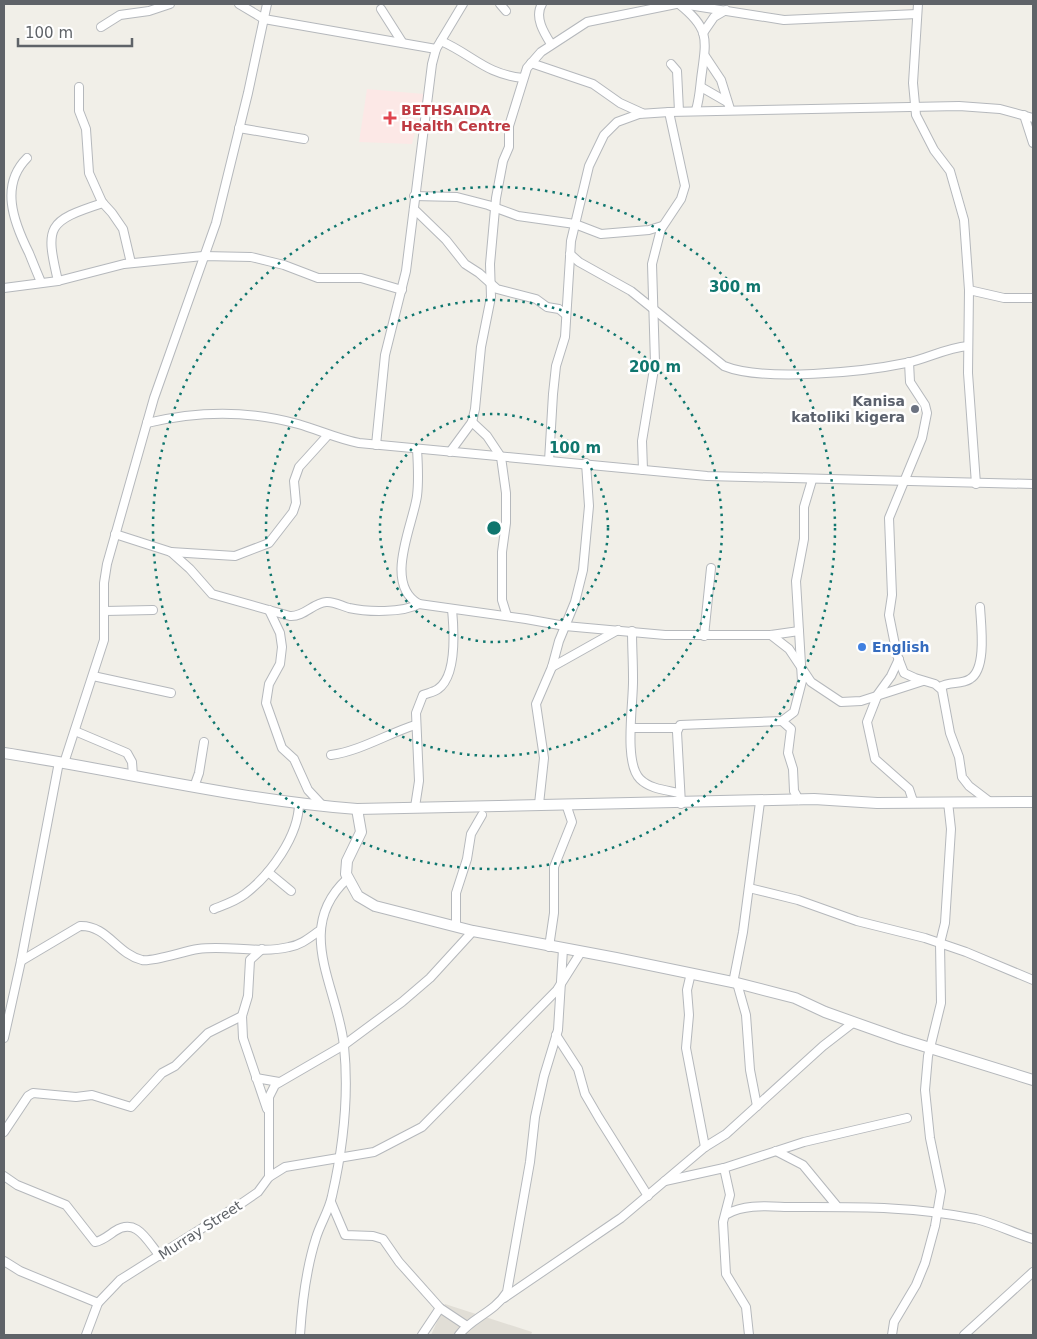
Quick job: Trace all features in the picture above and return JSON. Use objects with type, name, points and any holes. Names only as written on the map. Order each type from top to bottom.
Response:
[{"type":"street","points":[[101,27],[120,15],[149,11],[170,4]]},
{"type":"street","points":[[239,4],[264,19],[436,49]]},
{"type":"street","points":[[4,1038],[61,762],[75,730],[104,640],[106,611],[105,574],[115,534],[147,423],[203,256],[216,223],[267,4]]},
{"type":"street","points":[[376,445],[385,354],[406,271],[424,114],[436,49],[463,4]]},
{"type":"street","points":[[500,4],[506,12]]},
{"type":"street","points":[[542,4],[539,9],[540,21],[551,44]]},
{"type":"street","points":[[679,4],[693,16],[703,33],[705,56],[696,110]]},
{"type":"street","points":[[450,452],[472,422],[491,285],[490,264],[495,208],[504,161],[509,147],[509,126],[523,78],[531,63],[551,44],[593,20],[679,4],[784,20],[917,14]]},
{"type":"street","points":[[918,4],[913,83],[915,106],[920,126],[950,171],[964,220],[969,290],[968,346],[976,484]]},
{"type":"street","points":[[380,10],[402,42]]},
{"type":"street","points":[[703,33],[714,17],[726,10]]},
{"type":"street","points":[[441,41],[457,48],[496,73],[523,78]]},
{"type":"street","points":[[705,56],[720,80],[728,105]]},
{"type":"street","points":[[531,63],[593,84],[620,103],[642,114]]},
{"type":"street","points":[[671,64],[677,71],[679,111]]},
{"type":"street","points":[[79,87],[79,111],[86,130],[89,173],[103,203],[112,212],[123,229],[131,263]]},
{"type":"street","points":[[701,87],[728,105]]},
{"type":"street","points":[[549,461],[556,366],[565,337],[570,254],[575,224],[589,166],[604,135],[617,122],[642,114],[696,110],[728,105],[993,108],[1033,118]]},
{"type":"street","points":[[643,470],[642,441],[655,363],[651,272],[656,244],[662,226],[677,206],[685,186],[669,112]]},
{"type":"street","points":[[1024,115],[1033,143]]},
{"type":"street","points":[[239,128],[304,139]]},
{"type":"street","points":[[27,158],[12,173],[7,186],[7,200],[22,242],[41,282]]},
{"type":"street","points":[[414,196],[457,198],[518,216],[575,224],[595,232],[612,234],[653,230],[662,226]]},
{"type":"street","points":[[58,281],[50,248],[50,234],[54,227],[66,218],[103,203]]},
{"type":"street","points":[[414,209],[446,240],[465,264],[479,273],[498,290],[536,299],[547,307],[559,309],[565,314]]},
{"type":"street","points":[[570,254],[580,262],[625,287],[724,366],[749,373],[788,375],[909,362],[941,350],[968,346]]},
{"type":"street","points":[[4,288],[58,281],[131,263],[203,256],[251,257],[291,267],[318,278],[361,278],[402,290]]},
{"type":"street","points":[[969,290],[1004,298],[1033,298]]},
{"type":"street","points":[[909,362],[910,382],[925,405],[927,413],[922,438],[889,518],[892,591],[889,615],[899,659],[906,675],[940,687],[969,680],[977,672],[982,648],[980,607]]},
{"type":"street","points":[[147,423],[195,414],[232,414],[298,424],[345,440],[376,445],[586,463],[707,476],[1033,484]]},
{"type":"street","points":[[472,422],[486,436],[501,457],[506,501],[506,523],[502,552],[502,600],[507,616]]},
{"type":"street","points":[[115,534],[171,552],[234,556],[269,543],[293,512],[296,503],[294,481],[299,467],[328,435]]},
{"type":"street","points":[[417,449],[417,495],[401,557],[405,586],[412,599],[419,604],[565,626],[665,635],[771,635],[798,631]]},
{"type":"street","points":[[539,804],[544,758],[536,704],[552,667],[557,646],[575,602],[583,570],[589,506],[586,463]]},
{"type":"street","points":[[632,728],[678,728],[684,724],[717,725],[782,720],[794,712],[802,681],[796,581],[804,539],[804,507],[812,480]]},
{"type":"street","points":[[171,552],[190,569],[212,594],[292,616],[329,601],[363,609],[404,610],[419,604]]},
{"type":"street","points":[[704,636],[711,568]]},
{"type":"street","points":[[415,807],[419,773],[415,725],[416,713],[422,696],[439,688],[449,673],[453,641],[452,609]]},
{"type":"street","points":[[106,611],[153,610]]},
{"type":"street","points":[[269,610],[280,633],[282,647],[280,664],[269,684],[266,703],[282,748],[294,759],[308,790],[323,806]]},
{"type":"street","points":[[552,667],[618,630]]},
{"type":"street","points":[[632,631],[631,754],[639,778],[656,789],[679,793]]},
{"type":"street","points":[[771,635],[789,649],[797,663],[801,665],[804,674],[810,682],[841,702],[856,702],[923,681]]},
{"type":"street","points":[[899,659],[891,676],[878,694],[867,720],[874,756],[909,788],[913,801]]},
{"type":"street","points":[[93,676],[171,693]]},
{"type":"street","points":[[940,687],[945,695],[948,726],[959,757],[962,778],[969,786],[990,802]]},
{"type":"street","points":[[782,720],[791,729],[788,753],[793,769],[794,791],[799,800]]},
{"type":"street","points":[[331,755],[349,751],[395,731],[415,725]]},
{"type":"street","points":[[678,728],[680,804]]},
{"type":"street","points":[[75,730],[127,753],[132,762],[133,776]]},
{"type":"street","points":[[194,787],[199,773],[204,742]]},
{"type":"street","points":[[4,752],[194,787],[299,803],[357,809],[539,804],[680,804],[799,800],[877,803],[913,801],[1033,802]]},
{"type":"street","points":[[757,1106],[750,1070],[746,1015],[735,983],[760,802]]},
{"type":"street","points":[[892,1335],[894,1322],[916,1286],[922,1271],[938,1212],[940,1183],[930,1138],[925,1090],[928,1059],[941,1003],[940,943],[945,923],[950,838],[948,802]]},
{"type":"street","points":[[214,910],[244,895],[268,872],[288,840],[297,816],[299,803]]},
{"type":"street","points":[[549,947],[554,913],[554,867],[572,822],[566,804]]},
{"type":"street","points":[[357,809],[361,832],[347,862],[347,879],[358,896],[375,906],[473,931],[692,973],[795,998],[854,1022],[1033,1080]]},
{"type":"street","points":[[456,927],[456,893],[466,864],[471,834],[482,816]]},
{"type":"street","points":[[268,872],[291,890]]},
{"type":"street","points":[[300,1335],[305,1288],[316,1239],[331,1202],[339,1157],[345,1104],[344,1045],[324,963],[319,931],[332,896],[347,879]]},
{"type":"street","points":[[749,888],[798,900],[857,921],[940,943],[1033,980]]},
{"type":"street","points":[[21,961],[80,926],[90,926],[99,929],[124,951],[144,960],[198,950],[275,949],[300,944],[319,931]]},
{"type":"street","points":[[269,1177],[269,1097],[279,1082],[344,1045],[430,978],[473,931]]},
{"type":"street","points":[[249,949],[248,996],[242,1016],[244,1044],[268,1113]]},
{"type":"street","points":[[250,959],[262,949]]},
{"type":"street","points":[[504,1298],[507,1292],[530,1162],[535,1117],[556,1035],[563,949]]},
{"type":"street","points":[[561,985],[581,952]]},
{"type":"street","points":[[692,973],[687,990],[689,1015],[686,1048],[705,1147]]},
{"type":"street","name":"Murray Street","points":[[86,1335],[98,1303],[120,1280],[258,1192],[269,1177],[285,1167],[379,1150],[422,1127],[561,985]]},
{"type":"street","points":[[4,1132],[28,1096],[34,1093],[76,1097],[92,1095],[131,1107],[162,1074],[175,1066],[208,1032],[242,1016]]},
{"type":"street","points":[[459,1335],[466,1326],[484,1317],[504,1298],[621,1218],[705,1147],[726,1134],[823,1046],[854,1022]]},
{"type":"street","points":[[556,1035],[578,1069],[585,1094],[594,1110],[648,1196]]},
{"type":"street","points":[[256,1078],[279,1082]]},
{"type":"street","points":[[663,1181],[724,1168],[840,1132],[907,1118]]},
{"type":"street","points":[[776,1151],[803,1165],[836,1205]]},
{"type":"street","points":[[724,1168],[730,1195],[723,1227],[726,1274],[746,1307],[749,1335]]},
{"type":"street","points":[[4,1176],[17,1185],[66,1206],[94,1242],[124,1225],[130,1225],[138,1230],[160,1256]]},
{"type":"street","points":[[331,1202],[344,1234],[373,1236],[383,1240],[399,1262],[440,1308],[466,1326]]},
{"type":"street","points":[[727,1214],[736,1209],[755,1207],[836,1205],[938,1212],[977,1220],[1033,1239]]},
{"type":"street","points":[[4,1261],[20,1271],[98,1303]]},
{"type":"street","points":[[964,1335],[1033,1272]]},
{"type":"street","points":[[422,1335],[440,1308]]},
{"type":"shaded area","name":"BETHSAIDA Health Centre","points":[[367,89],[424,94],[412,144],[359,142]]},
{"type":"shaded area","points":[[445,1304],[532,1332],[531,1335],[431,1335]]},
{"type":"place","name":"BETHSAIDA Health Centre","points":[[390,118]]},
{"type":"place","name":"Kanisa katoliki kigera","points":[[915,409]]},
{"type":"place","name":"English","points":[[862,647]]}]
